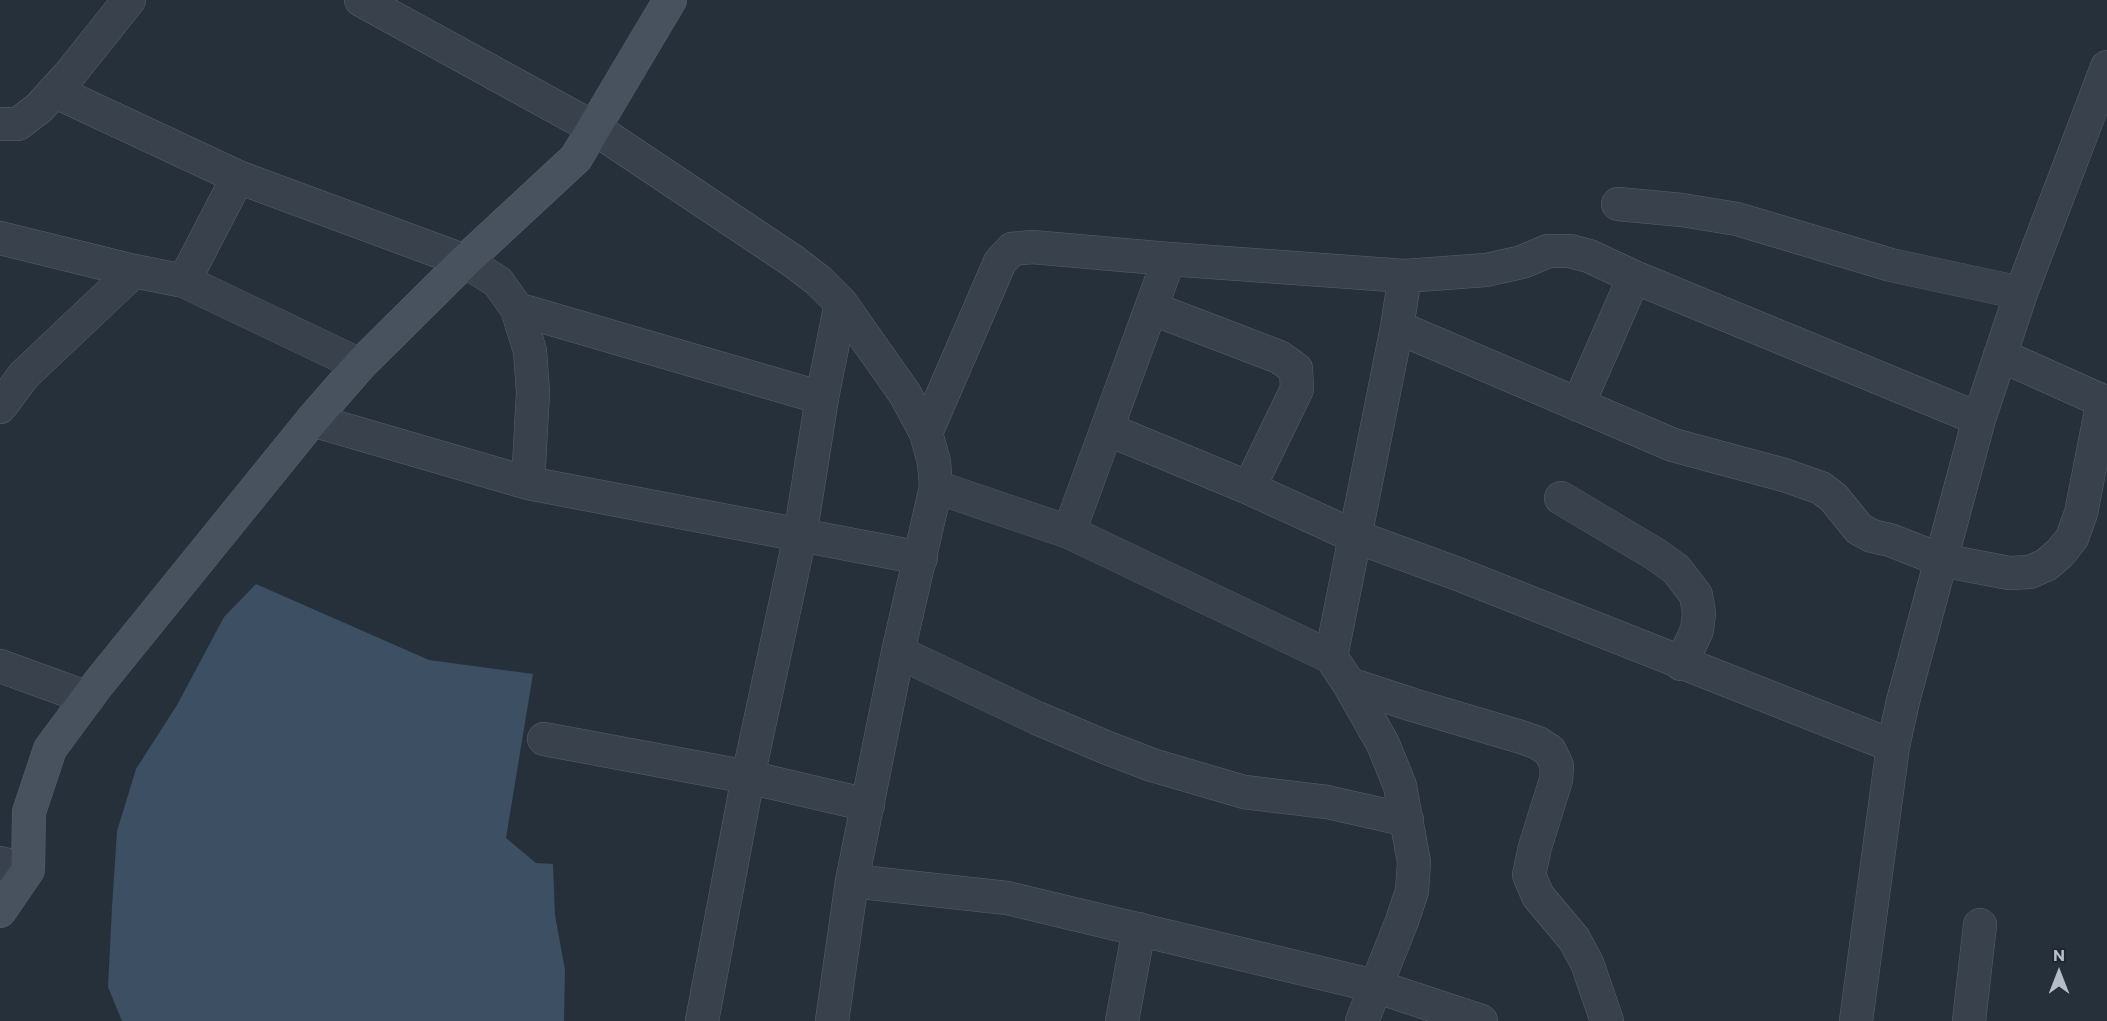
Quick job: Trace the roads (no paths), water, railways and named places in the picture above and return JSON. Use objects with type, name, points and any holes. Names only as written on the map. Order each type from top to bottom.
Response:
[{"type":"street","points":[[0,124],[18,124],[39,108],[129,0]]},
{"type":"street","points":[[361,0],[594,128],[793,261],[841,303],[905,394],[926,433],[934,462],[936,487],[898,652],[852,881],[832,1021]]},
{"type":"street","points":[[0,911],[50,749],[88,698],[312,420],[360,365],[465,261],[576,158],[670,0]]},
{"type":"street","points":[[1856,1021],[1893,746],[1903,701],[1979,419],[2021,293],[2103,89]]},
{"type":"street","points":[[54,91],[237,177],[465,261],[498,282],[517,309],[530,351],[533,393],[528,483]]},
{"type":"street","points":[[184,281],[237,177]]},
{"type":"street","points":[[1618,204],[1691,211],[1737,219],[1891,265],[2021,293]]},
{"type":"street","points":[[2,243],[184,281],[360,365]]},
{"type":"street","points":[[926,433],[1000,262],[1012,249],[1032,247],[1405,276],[1486,270],[1522,262],[1548,251],[1570,251],[1589,256],[1634,278],[1979,419]]},
{"type":"street","points":[[1070,532],[1169,259]]},
{"type":"street","points":[[0,407],[24,375],[134,271]]},
{"type":"street","points":[[1331,657],[1397,327],[1405,276]]},
{"type":"street","points":[[1578,405],[1634,278]]},
{"type":"street","points":[[702,1021],[748,777],[800,536],[822,398],[841,303]]},
{"type":"street","points":[[1151,308],[1279,357],[1296,369],[1297,389],[1249,488]]},
{"type":"street","points":[[517,309],[822,398]]},
{"type":"street","points":[[1397,327],[1673,445],[1784,475],[1821,488],[1834,498],[1859,530],[1872,536],[1941,560],[2008,573],[2030,572],[2046,565],[2072,538],[2081,513],[2105,402],[2000,355]]},
{"type":"street","points":[[312,420],[528,483],[921,558]]},
{"type":"street","points":[[1107,429],[1249,488],[1354,536],[1458,574],[1893,746]]},
{"type":"street","points":[[936,487],[1070,532],[1331,657],[1383,744],[1400,786],[1414,862],[1412,891],[1362,1021]]},
{"type":"street","points":[[1562,498],[1676,569],[1696,595],[1700,613],[1697,630],[1682,664]]},
{"type":"street","points":[[898,652],[1037,718],[1152,765],[1244,792],[1326,802],[1407,820]]},
{"type":"street","points":[[0,666],[88,698]]},
{"type":"street","points":[[1349,684],[1521,737],[1538,743],[1550,752],[1557,766],[1556,780],[1535,847],[1530,875],[1538,896],[1574,939],[1587,963],[1607,1021]]},
{"type":"street","points":[[544,739],[748,777],[868,805]]},
{"type":"street","points":[[852,881],[1007,898],[1376,986],[1481,1021]]},
{"type":"street","points":[[1969,1021],[1980,926]]},
{"type":"street","points":[[1122,1021],[1139,929]]},
{"type":"water","points":[[256,584],[429,660],[533,674],[506,838],[536,863],[553,864],[555,915],[565,970],[564,1021],[122,1021],[108,987],[112,907],[117,831],[136,769],[177,705],[224,617]]}]
